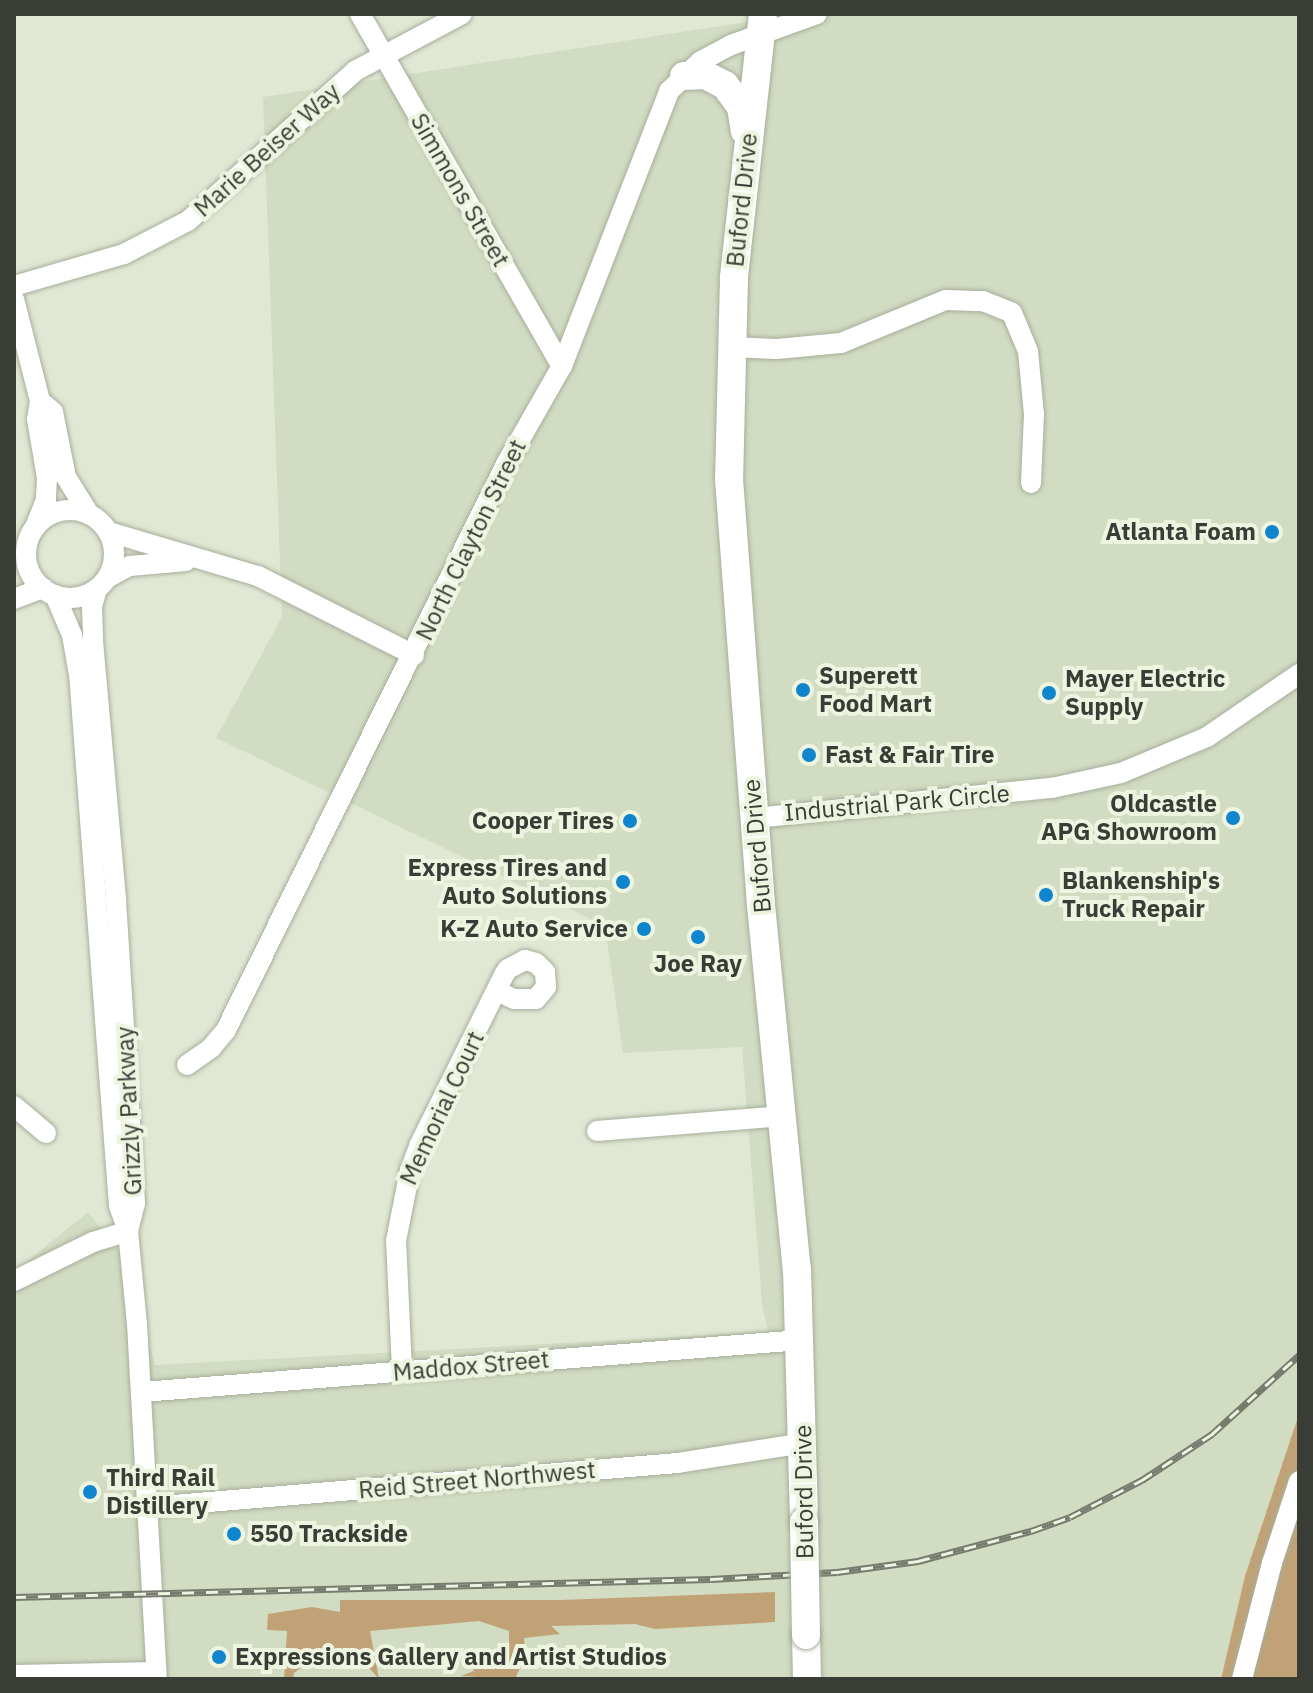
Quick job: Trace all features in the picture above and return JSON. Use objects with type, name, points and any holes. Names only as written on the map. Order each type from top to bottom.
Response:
[{"type":"highway","name":"Buford Drive","points":[[762,23],[730,347],[730,522],[801,1340],[807,1679]]},
{"type":"highway","points":[[684,76],[705,75],[728,88],[741,107],[748,152]]},
{"type":"street","name":"Simmons Street","points":[[360,14],[562,366]]},
{"type":"street","name":"Marie Beiser Way","points":[[14,286],[124,254],[188,221],[235,182],[308,109],[355,71],[462,14]]},
{"type":"street","name":"North Clayton Street","points":[[187,1065],[211,1048],[226,1030],[506,464],[562,366],[669,91],[701,61],[762,23],[817,14]]},
{"type":"street","points":[[14,299],[40,401],[37,419],[47,478],[46,500],[29,537],[21,571],[49,592],[70,598],[130,566],[198,561]]},
{"type":"street","points":[[730,347],[777,349],[841,343],[946,300],[983,301],[1012,313],[1028,351],[1034,414],[1031,483]]},
{"type":"street","points":[[40,401],[53,412],[66,477],[89,514],[109,532],[198,561],[258,576],[414,655]]},
{"type":"street","points":[[36,525],[61,510],[89,514]]},
{"type":"street","points":[[102,583],[115,555],[109,532]]},
{"type":"street","name":"Grizzly Parkway","points":[[102,583],[92,607],[93,641],[116,900],[135,1203],[128,1231]]},
{"type":"street","points":[[14,599],[49,592]]},
{"type":"street","name":"Grizzly Parkway","points":[[49,592],[72,635],[79,673],[119,1206],[128,1231]]},
{"type":"street","name":"Industrial Park Circle","points":[[755,818],[1052,788],[1121,773],[1207,737],[1299,674]]},
{"type":"street","name":"Memorial Court","points":[[402,1371],[396,1241],[402,1194],[419,1146],[497,991]]},
{"type":"street","points":[[14,1106],[46,1133]]},
{"type":"street","points":[[597,1131],[783,1116]]},
{"type":"street","points":[[14,1281],[93,1242],[128,1231],[142,1392],[156,1676],[14,1675]]},
{"type":"street","name":"Maddox Street","points":[[142,1392],[801,1340]]},
{"type":"street","name":"Reid Street Northwest","points":[[149,1507],[677,1463],[804,1443]]},
{"type":"street","points":[[1242,1679],[1268,1576],[1299,1481]]},
{"type":"shaded area","points":[[754,14],[1299,14],[1299,1414],[1245,1576],[1221,1679],[14,1679],[14,1272],[88,1212],[126,1260],[155,1365],[768,1332],[762,1303],[742,1047],[623,1053],[605,926],[216,738],[282,617],[263,97],[752,21]]},
{"type":"shaded area","points":[[1299,1414],[1299,1679],[1221,1679],[1245,1576]]},
{"type":"shaded area","points":[[775,1592],[775,1622],[655,1629],[635,1624],[551,1626],[560,1634],[524,1638],[526,1655],[515,1679],[461,1676],[474,1671],[471,1665],[509,1657],[509,1631],[479,1621],[370,1631],[379,1679],[361,1659],[338,1655],[312,1659],[294,1673],[293,1679],[284,1679],[287,1631],[267,1630],[268,1614],[312,1607],[340,1612],[340,1600],[560,1600]]},
{"type":"railway","points":[[14,1597],[711,1579],[837,1572],[918,1561],[1031,1531],[1070,1517],[1142,1480],[1212,1434],[1299,1355]]},
{"type":"place","name":"Atlanta Foam","points":[[1272,532]]},
{"type":"place","name":"Superett Food Mart","points":[[803,690]]},
{"type":"place","name":"Mayer Electric Supply","points":[[1049,693]]},
{"type":"place","name":"Fast & Fair Tire","points":[[809,755]]},
{"type":"place","name":"Oldcastle APG Showroom","points":[[1233,818]]},
{"type":"place","name":"Cooper Tires","points":[[630,821]]},
{"type":"place","name":"Express Tires and Auto Solutions","points":[[623,882]]},
{"type":"place","name":"Blankenship's Truck Repair","points":[[1046,895]]},
{"type":"place","name":"K-Z Auto Service","points":[[644,929]]},
{"type":"place","name":"Joe Ray","points":[[698,937]]},
{"type":"place","name":"Third Rail Distillery","points":[[90,1492]]},
{"type":"place","name":"550 Trackside","points":[[234,1534]]},
{"type":"place","name":"Expressions Gallery and Artist Studios","points":[[219,1657]]}]
